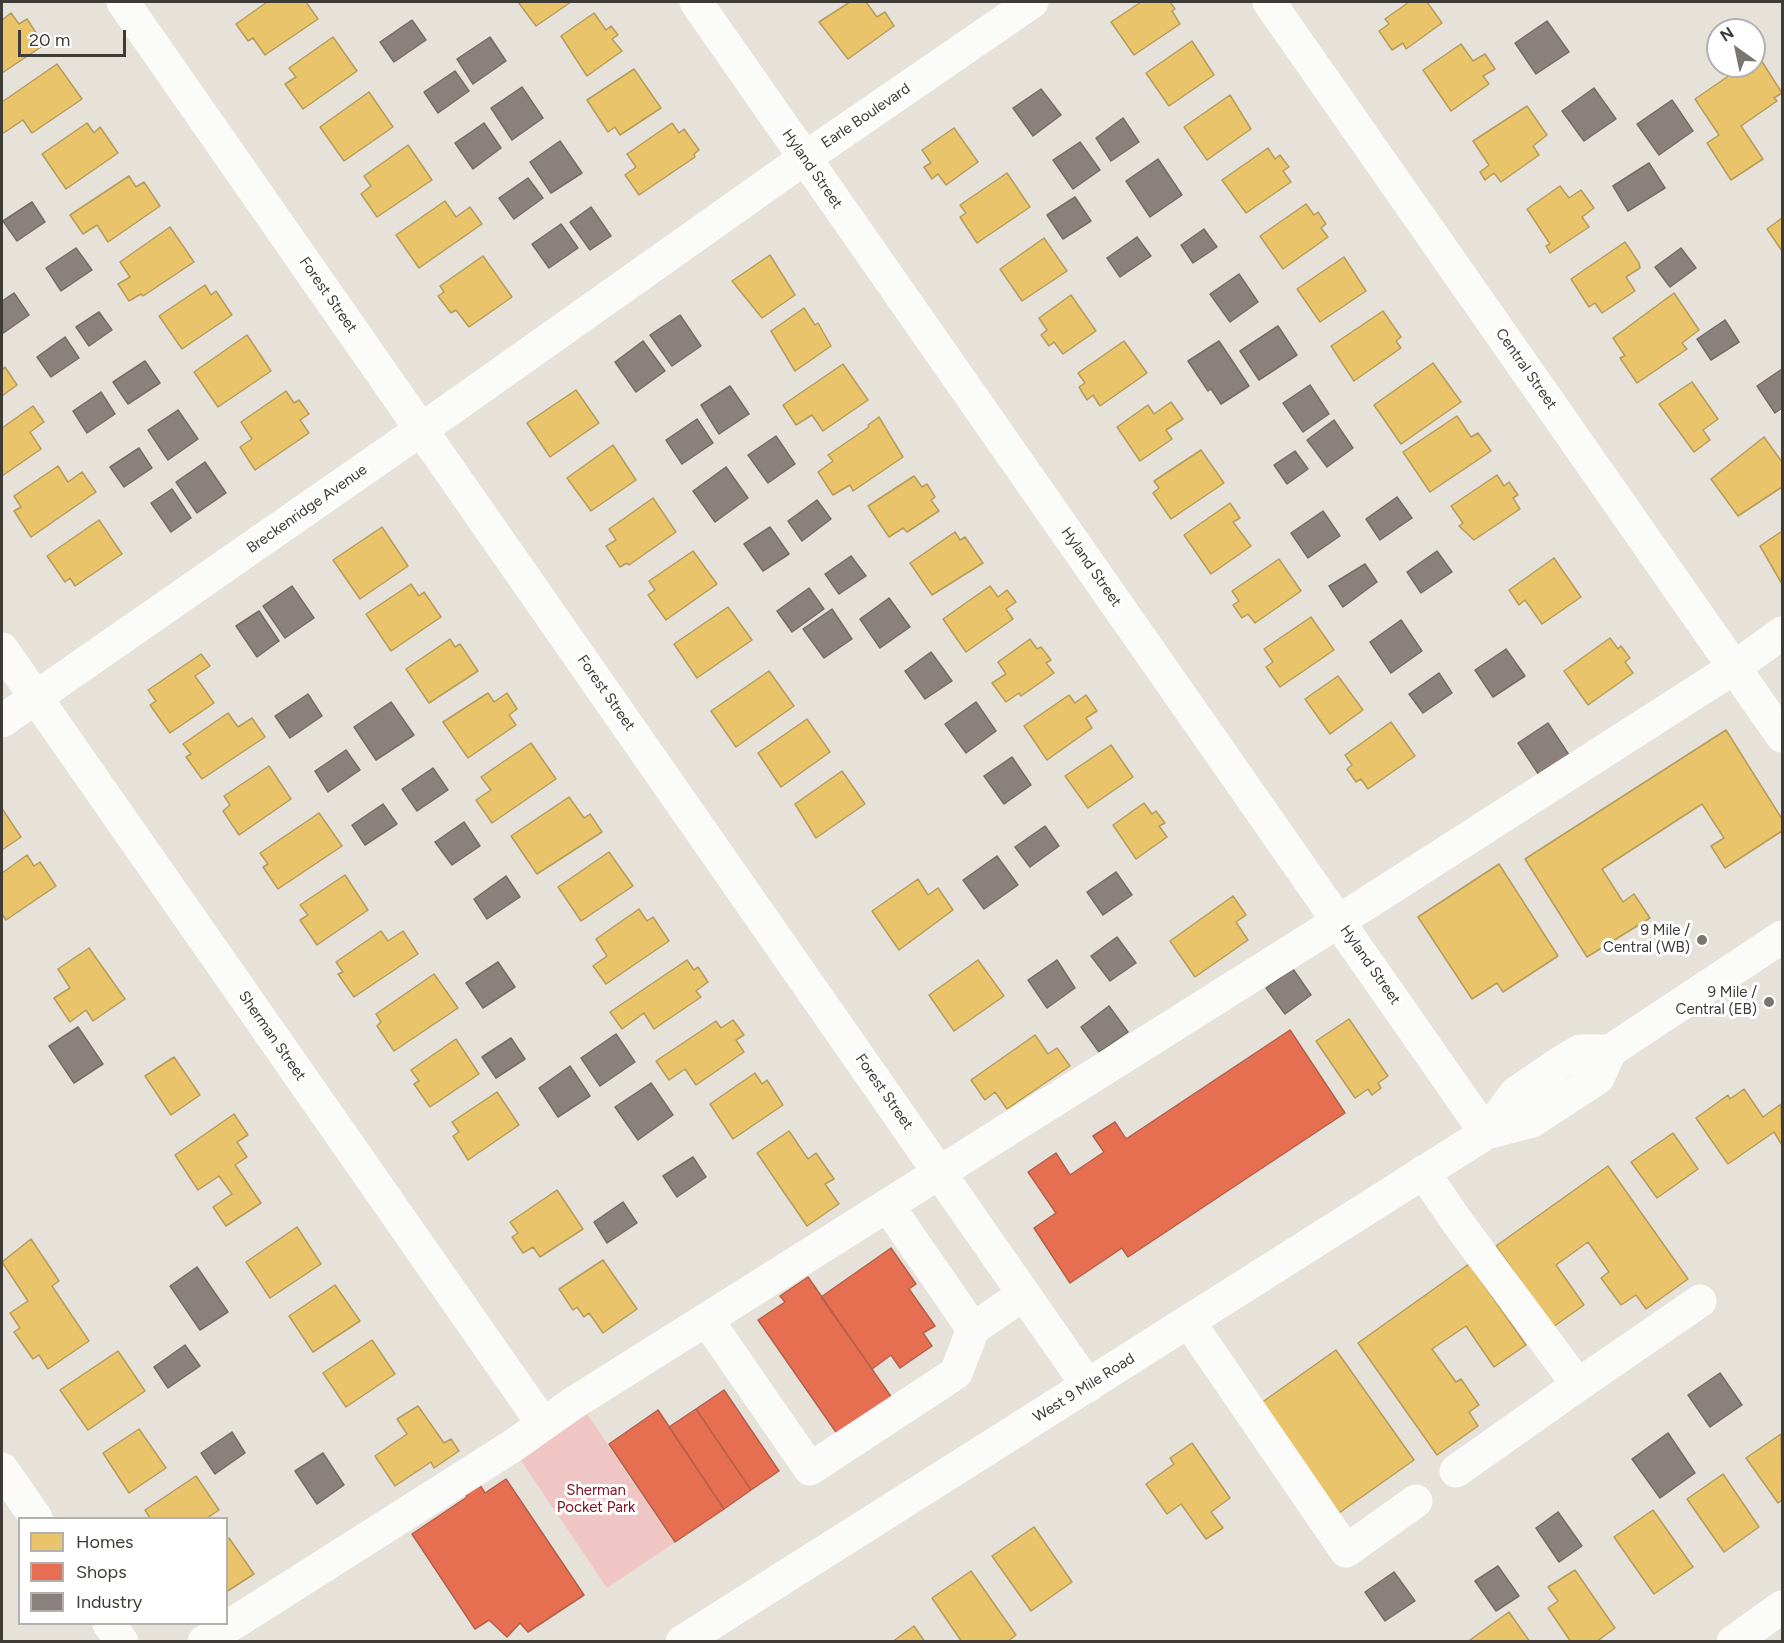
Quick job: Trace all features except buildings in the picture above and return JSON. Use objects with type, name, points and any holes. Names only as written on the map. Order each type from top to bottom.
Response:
[{"type":"street","name":"Forest Street","points":[[123,2],[1088,1386]]},
{"type":"street","name":"Hyland Street","points":[[696,2],[1486,1132]]},
{"type":"street","name":"Earle Boulevard","points":[[611,294],[1032,2]]},
{"type":"street","name":"Central Street","points":[[1269,2],[1782,736]]},
{"type":"street","name":"Breckenridge Avenue","points":[[2,721],[422,429],[611,294]]},
{"type":"street","points":[[204,1641],[706,1320],[1339,921],[1735,667],[1782,633]]},
{"type":"street","name":"Sherman Street","points":[[2,649],[543,1424]]},
{"type":"street","name":"West 9 Mile Road","points":[[682,1641],[1486,1132],[1516,1093],[1580,1050],[1610,1051],[1782,937]]},
{"type":"street","points":[[1423,1172],[1578,1385]]},
{"type":"street","points":[[888,1206],[973,1329]]},
{"type":"street","points":[[706,1320],[810,1469],[956,1373],[973,1329],[1024,1294]]},
{"type":"street","points":[[1456,1471],[1700,1301]]},
{"type":"street","points":[[1189,1322],[1346,1551],[1416,1501]]},
{"type":"street","points":[[2,1469],[35,1517]]},
{"type":"street","points":[[1733,1641],[1782,1607]]},
{"type":"street","points":[[110,1625],[122,1641]]},
{"type":"green space","name":"Sherman Pocket Park","points":[[585,1411],[674,1543],[607,1588],[518,1456]]},
{"type":"place","name":"9 Mile / Central (WB)","points":[[1702,940]]},
{"type":"place","name":"9 Mile / Central (EB)","points":[[1769,1002]]}]
